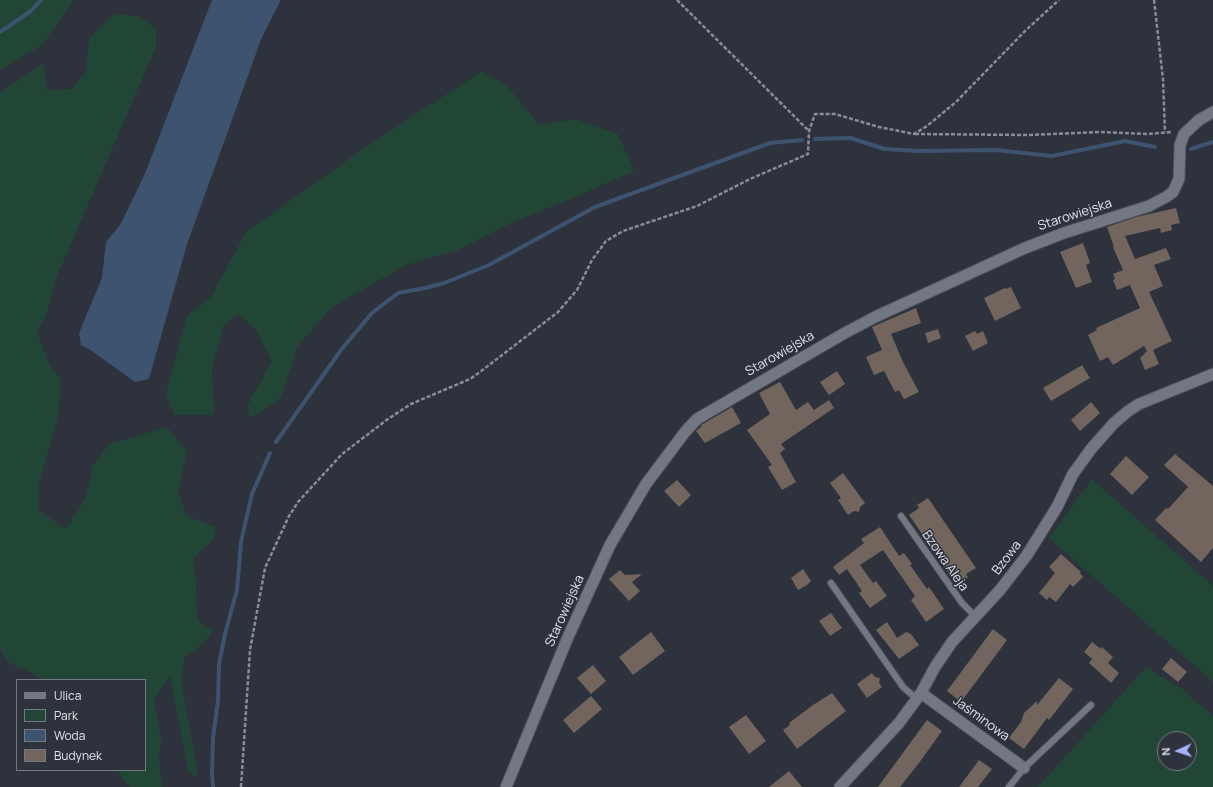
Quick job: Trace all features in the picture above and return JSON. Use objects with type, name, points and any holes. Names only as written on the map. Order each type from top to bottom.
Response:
[{"type":"street","name":"Starowiejska","points":[[506,787],[568,637],[610,545],[646,484],[685,432],[697,419],[875,317],[1025,248],[1064,232],[1149,206],[1166,197],[1173,192],[1180,179],[1180,145],[1184,134],[1199,120],[1213,112]]},
{"type":"street","name":"Bzowa","points":[[840,787],[895,728],[919,696],[935,667],[952,642],[1000,590],[1027,555],[1057,507],[1073,474],[1091,449],[1114,423],[1139,404],[1213,374]]},
{"type":"street","name":"Jaśminowa","points":[[919,696],[1024,768]]},
{"type":"lane","name":"Bzowa Aleja","points":[[901,516],[962,604],[975,616]]},
{"type":"lane","points":[[831,583],[903,687],[919,696]]},
{"type":"lane","points":[[1009,787],[1024,768],[1090,705]]},
{"type":"path","points":[[677,0],[809,131]]},
{"type":"path","points":[[914,134],[927,126],[956,102],[1026,30],[1059,0]]},
{"type":"path","points":[[241,787],[250,650],[265,568],[289,516],[298,502],[342,454],[388,419],[411,404],[470,379],[558,312],[577,290],[592,260],[606,242],[622,231],[697,206],[750,179],[808,154],[809,131],[815,114],[835,114],[879,128],[914,134],[1028,135],[1100,132],[1148,134],[1166,132],[1164,79],[1154,0]]},
{"type":"green space","points":[[0,0],[74,0],[42,45],[0,70]]},
{"type":"green space","points":[[113,14],[138,16],[156,28],[156,47],[55,281],[47,313],[37,333],[50,366],[61,379],[58,417],[39,483],[38,510],[66,529],[86,498],[93,465],[109,444],[167,427],[187,451],[178,492],[187,516],[216,527],[214,539],[193,558],[196,581],[197,620],[212,631],[203,644],[185,657],[181,679],[198,777],[189,773],[170,676],[154,700],[161,740],[159,758],[162,787],[130,787],[117,771],[146,771],[146,679],[41,679],[27,670],[8,663],[0,648],[0,93],[43,63],[47,90],[72,89],[86,72],[89,38]]},
{"type":"green space","points":[[482,71],[508,87],[539,125],[575,119],[618,134],[634,171],[511,223],[458,250],[406,265],[332,307],[297,347],[281,398],[251,418],[246,408],[272,361],[255,328],[237,314],[223,327],[212,369],[214,415],[174,415],[166,393],[187,316],[211,297],[246,232],[366,147]]},
{"type":"green space","points":[[1092,479],[1213,586],[1213,682],[1049,538]]},
{"type":"green space","points":[[1146,667],[1182,689],[1213,716],[1213,787],[1038,787]]},
{"type":"water","points":[[212,0],[281,0],[262,37],[187,244],[149,379],[135,382],[92,351],[81,345],[79,333],[102,278],[106,242],[120,225],[144,176]]},
{"type":"building","points":[[1176,208],[1180,223],[1171,225],[1172,230],[1161,233],[1160,228],[1125,236],[1135,259],[1166,248],[1171,259],[1154,265],[1163,286],[1149,292],[1172,341],[1153,350],[1159,364],[1145,370],[1140,358],[1147,351],[1144,346],[1113,365],[1108,357],[1100,361],[1088,335],[1097,330],[1096,328],[1140,308],[1130,285],[1117,290],[1113,280],[1115,279],[1113,274],[1123,270],[1113,247],[1107,227],[1136,217]]},
{"type":"building","points":[[1083,243],[1090,263],[1086,265],[1092,282],[1076,288],[1060,252]]},
{"type":"building","points":[[1011,287],[1021,308],[995,321],[984,298],[1005,288]]},
{"type":"building","points":[[916,308],[921,323],[891,334],[903,362],[919,392],[904,399],[899,390],[895,392],[884,371],[874,375],[866,357],[882,350],[872,327]]},
{"type":"building","points":[[938,329],[941,338],[928,343],[925,333]]},
{"type":"building","points":[[975,331],[977,334],[983,331],[988,343],[973,351],[965,336]]},
{"type":"building","points":[[1082,365],[1090,378],[1051,401],[1043,388]]},
{"type":"building","points":[[837,371],[845,384],[829,395],[820,382]]},
{"type":"building","points":[[780,382],[796,410],[808,402],[814,410],[829,400],[834,408],[781,444],[785,449],[780,453],[796,482],[782,490],[768,467],[772,465],[747,430],[770,414],[759,393]]},
{"type":"building","points":[[1091,402],[1100,413],[1080,431],[1071,420]]},
{"type":"building","points":[[732,407],[741,423],[705,443],[696,431],[702,426],[701,425]]},
{"type":"building","points":[[1175,454],[1213,486],[1213,548],[1201,562],[1155,520],[1166,508],[1168,509],[1188,487],[1164,465]]},
{"type":"building","points":[[1126,456],[1149,477],[1132,495],[1110,474]]},
{"type":"building","points":[[843,473],[865,503],[860,507],[859,512],[854,511],[848,515],[838,500],[841,498],[830,483]]},
{"type":"building","points":[[677,480],[691,495],[679,507],[664,491]]},
{"type":"building","points":[[928,498],[976,568],[966,574],[968,577],[957,585],[909,515],[919,508],[917,505]]},
{"type":"building","points":[[880,527],[899,556],[904,553],[912,564],[910,565],[927,589],[929,587],[944,609],[926,622],[911,600],[915,596],[883,550],[860,565],[873,583],[876,581],[887,596],[870,608],[859,593],[862,591],[847,569],[839,575],[833,567],[864,543],[861,539]]},
{"type":"building","points":[[1061,554],[1081,572],[1080,573],[1083,577],[1073,587],[1070,584],[1056,602],[1049,597],[1047,600],[1039,593],[1055,573],[1049,567]]},
{"type":"building","points":[[803,569],[811,581],[798,590],[791,578]]},
{"type":"building","points":[[620,570],[625,575],[642,574],[632,582],[640,591],[629,601],[609,579]]},
{"type":"building","points":[[831,613],[842,628],[830,636],[819,621]]},
{"type":"building","points":[[887,622],[897,638],[906,632],[911,634],[919,645],[899,659],[876,630]]},
{"type":"building","points":[[993,629],[1007,640],[961,702],[947,691]]},
{"type":"building","points":[[651,632],[665,651],[633,675],[619,657]]},
{"type":"building","points":[[1092,642],[1101,649],[1102,647],[1113,657],[1108,663],[1119,673],[1111,683],[1089,663],[1092,659],[1084,652]]},
{"type":"building","points":[[1171,658],[1187,672],[1178,682],[1162,669]]},
{"type":"building","points":[[593,665],[606,681],[591,694],[577,678]]},
{"type":"building","points":[[872,673],[875,677],[880,678],[879,683],[882,687],[867,698],[857,684]]},
{"type":"building","points":[[1059,678],[1073,689],[1049,720],[1047,718],[1024,749],[1009,738],[1021,722],[1024,713],[1037,701],[1037,705]]},
{"type":"building","points":[[832,693],[846,711],[797,749],[783,730],[790,725],[789,723]]},
{"type":"building","points":[[591,696],[602,709],[574,733],[563,720]]},
{"type":"building","points":[[746,715],[766,741],[749,754],[729,727]]},
{"type":"building","points":[[927,720],[942,731],[919,763],[900,787],[878,787]]},
{"type":"building","points":[[979,760],[992,769],[978,787],[959,787]]},
{"type":"building","points":[[789,771],[802,787],[769,787]]},
{"type":"waterway","points":[[0,32],[31,11],[41,0]]},
{"type":"waterway","points":[[815,139],[850,138],[885,149],[919,151],[996,150],[1052,156],[1125,141],[1155,147]]},
{"type":"waterway","points":[[276,442],[341,350],[372,313],[398,293],[444,283],[489,265],[595,207],[770,143],[802,140]]},
{"type":"waterway","points":[[1191,149],[1213,142]]},
{"type":"waterway","points":[[213,787],[213,738],[218,700],[219,664],[225,634],[237,590],[241,542],[252,494],[270,453]]}]
